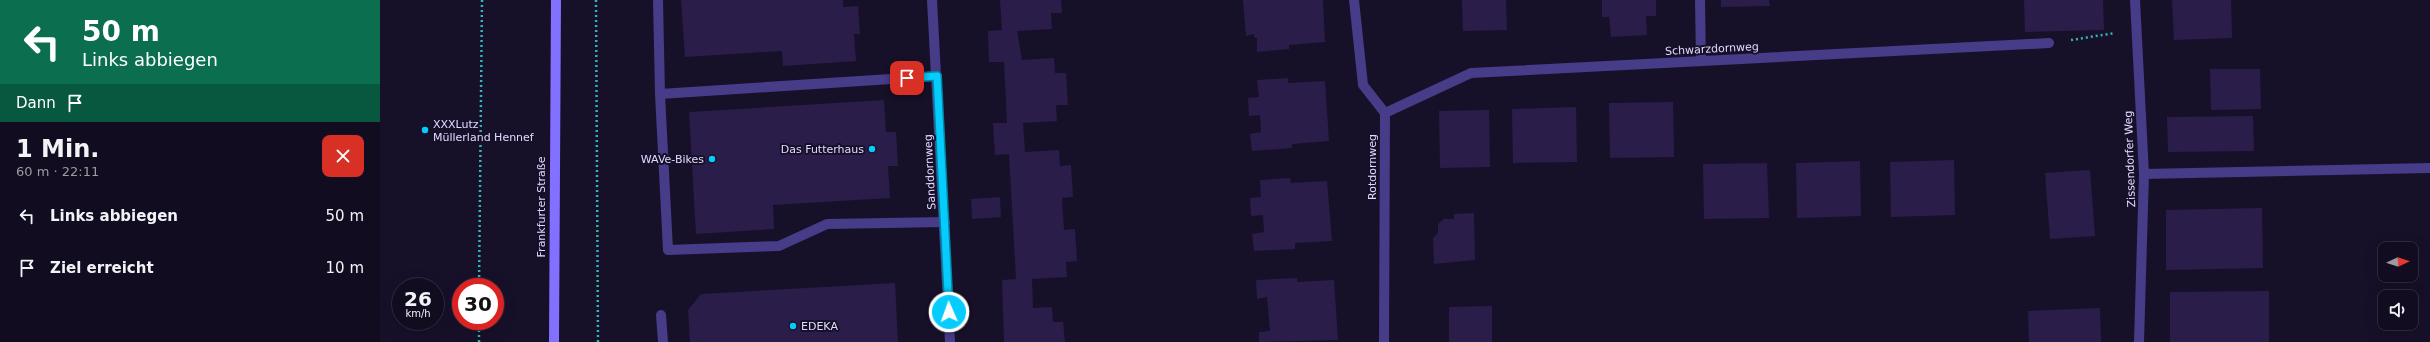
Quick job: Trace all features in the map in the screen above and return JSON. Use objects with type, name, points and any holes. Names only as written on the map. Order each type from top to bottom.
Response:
[{"type":"main road","name":"Frankfurter Straße","points":[[554,342],[556,0]]},
{"type":"street","points":[[658,0],[660,94],[668,250],[778,246],[827,224],[945,222]]},
{"type":"street","name":"Sanddornweg","points":[[932,0],[945,222],[950,342]]},
{"type":"street","points":[[1354,0],[1362,85],[1385,114]]},
{"type":"street","points":[[1700,0],[1701,61]]},
{"type":"street","name":"Zissendorfer Weg","points":[[2134,0],[2144,174],[2139,342]]},
{"type":"street","name":"Schwarzdornweg","points":[[1385,114],[1471,73],[2049,43]]},
{"type":"street","points":[[660,94],[937,76]]},
{"type":"street","name":"Rotdornweg","points":[[1384,342],[1385,114]]},
{"type":"street","points":[[2144,174],[2430,168]]},
{"type":"street","points":[[661,315],[663,342]]},
{"type":"path","points":[[479,278],[482,0]]},
{"type":"path","points":[[596,0],[598,342]]},
{"type":"path","points":[[2049,43],[2135,30]]},
{"type":"path","points":[[479,330],[479,342]]},
{"type":"building","points":[[681,0],[843,0],[843,7],[858,6],[860,34],[854,34],[856,61],[783,66],[782,51],[685,57]]},
{"type":"building","points":[[1000,0],[1061,0],[1062,13],[1051,13],[1052,29],[1017,31],[1022,60],[1054,58],[1055,73],[1066,73],[1068,105],[1056,105],[1057,121],[1023,123],[1025,152],[1059,150],[1060,166],[1071,165],[1073,197],[1062,198],[1064,230],[1075,229],[1077,261],[1066,262],[1067,277],[1032,279],[1033,308],[1052,307],[1053,322],[1063,322],[1065,342],[1004,342],[1002,280],[1016,279],[1009,154],[995,155],[993,123],[1007,123],[1004,62],[989,62],[988,31],[1002,30]]},
{"type":"building","points":[[1243,0],[1323,0],[1325,42],[1289,45],[1289,49],[1257,52],[1257,38],[1254,37],[1254,34],[1246,36]]},
{"type":"building","points":[[1462,0],[1506,0],[1507,30],[1463,31]]},
{"type":"building","points":[[1602,0],[1656,0],[1656,16],[1646,16],[1647,35],[1611,37],[1609,17],[1602,17]]},
{"type":"building","points":[[1721,0],[1769,0],[1770,6],[1721,7]]},
{"type":"building","points":[[2024,0],[2103,0],[2104,30],[2025,32]]},
{"type":"building","points":[[2172,0],[2231,0],[2232,38],[2174,40]]},
{"type":"building","points":[[2210,69],[2260,69],[2261,109],[2211,110]]},
{"type":"building","points":[[1288,78],[1288,83],[1325,81],[1329,141],[1292,144],[1292,148],[1252,151],[1250,134],[1261,132],[1260,115],[1249,116],[1248,98],[1259,97],[1257,80]]},
{"type":"building","points":[[884,100],[886,132],[896,132],[898,166],[888,166],[890,198],[773,205],[774,229],[696,234],[689,112]]},
{"type":"building","points":[[1673,102],[1674,157],[1610,158],[1609,103]]},
{"type":"building","points":[[1576,107],[1577,162],[1513,163],[1512,109]]},
{"type":"building","points":[[1489,110],[1490,167],[1440,168],[1439,111]]},
{"type":"building","points":[[2253,116],[2254,151],[2168,152],[2167,117]]},
{"type":"building","points":[[1954,160],[1955,215],[1891,217],[1890,162]]},
{"type":"building","points":[[1860,161],[1861,216],[1797,218],[1796,163]]},
{"type":"building","points":[[1767,163],[1769,218],[1704,219],[1703,164]]},
{"type":"building","points":[[2090,170],[2095,236],[2050,239],[2045,173]]},
{"type":"building","points":[[1290,178],[1291,183],[1327,181],[1332,241],[1295,243],[1295,249],[1254,251],[1252,234],[1264,232],[1263,215],[1251,216],[1250,198],[1261,197],[1260,180]]},
{"type":"building","points":[[1000,197],[1001,217],[972,219],[971,199]]},
{"type":"building","points":[[2262,208],[2263,268],[2166,270],[2166,210]]},
{"type":"building","points":[[1474,213],[1475,260],[1434,264],[1433,238],[1438,233],[1438,224],[1444,219],[1454,219],[1454,214]]},
{"type":"building","points":[[1297,278],[1297,282],[1334,280],[1338,340],[1259,342],[1259,332],[1270,331],[1267,297],[1257,299],[1256,280]]},
{"type":"building","name":"EDEKA","points":[[895,283],[898,342],[690,342],[688,310],[701,294]]},
{"type":"building","points":[[2269,291],[2269,342],[2170,342],[2170,292]]},
{"type":"building","points":[[1492,306],[1492,342],[1449,342],[1449,307]]},
{"type":"building","points":[[2100,308],[2101,342],[2029,342],[2028,311]]},
{"type":"place","name":"XXXLutz Müllerland Hennef","points":[[425,130]]},
{"type":"place","name":"Das Futterhaus","points":[[872,149]]},
{"type":"place","name":"WAVe-Bikes","points":[[712,159]]},
{"type":"place","name":"EDEKA","points":[[793,326]]},
{"type":"route","points":[[907,78],[937,76],[949,312]]}]
